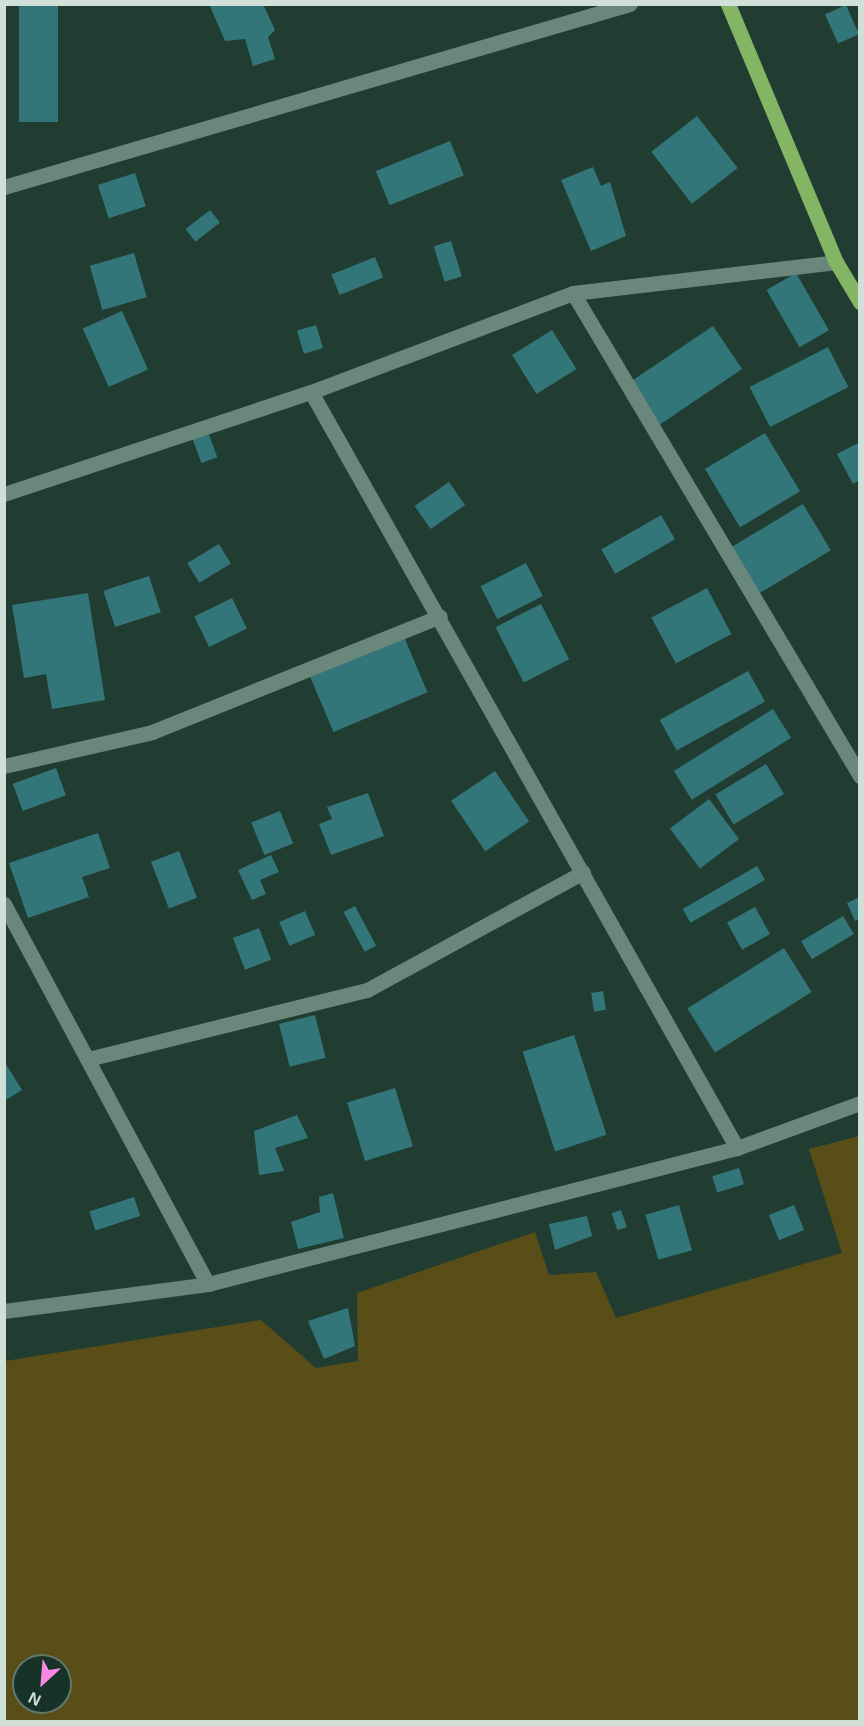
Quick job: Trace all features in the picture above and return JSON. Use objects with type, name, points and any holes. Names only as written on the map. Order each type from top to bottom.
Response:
[{"type":"main road","points":[[728,4],[836,262],[860,302]]},
{"type":"street","points":[[4,187],[630,4]]},
{"type":"street","points":[[4,494],[311,392],[573,293],[836,262]]},
{"type":"street","points":[[573,293],[860,776]]},
{"type":"street","points":[[311,392],[440,616],[737,1148]]},
{"type":"street","points":[[4,766],[152,732],[440,616]]},
{"type":"street","points":[[88,1059],[367,990],[583,872]]},
{"type":"street","points":[[4,904],[208,1284]]},
{"type":"street","points":[[4,1311],[208,1284],[737,1148],[860,1103]]},
{"type":"shaded area","points":[[859,1136],[859,1721],[5,1721],[5,1361],[261,1320],[316,1368],[358,1361],[357,1293],[535,1232],[549,1275],[596,1272],[616,1318],[842,1253],[809,1149]]},
{"type":"building","points":[[209,4],[263,4],[275,30],[268,37],[275,59],[253,66],[245,39],[225,41]]},
{"type":"building","points":[[19,5],[58,5],[58,122],[19,122]]},
{"type":"building","points":[[846,5],[859,34],[838,44],[825,14]]},
{"type":"building","points":[[697,116],[738,168],[692,204],[651,152]]},
{"type":"building","points":[[450,141],[464,175],[390,205],[376,171]]},
{"type":"building","points":[[593,167],[601,186],[610,182],[626,236],[591,251],[561,180]]},
{"type":"building","points":[[135,173],[146,206],[109,218],[98,185]]},
{"type":"building","points":[[210,210],[220,223],[195,242],[186,229]]},
{"type":"building","points":[[451,241],[462,276],[445,282],[434,246]]},
{"type":"building","points":[[134,253],[147,297],[102,310],[90,266]]},
{"type":"building","points":[[375,257],[383,277],[340,295],[331,275]]},
{"type":"building","points":[[796,273],[829,330],[800,347],[767,290]]},
{"type":"building","points":[[122,311],[148,369],[109,387],[83,328]]},
{"type":"building","points":[[316,325],[323,348],[304,354],[297,331]]},
{"type":"building","points":[[713,326],[742,369],[659,425],[630,382]]},
{"type":"building","points":[[552,330],[576,369],[537,394],[512,355]]},
{"type":"building","points":[[828,347],[848,387],[770,427],[750,387]]},
{"type":"building","points":[[207,429],[217,457],[201,463],[191,435]]},
{"type":"building","points":[[765,433],[800,491],[740,527],[705,469]]},
{"type":"building","points":[[860,442],[860,480],[853,484],[837,454]]},
{"type":"building","points":[[449,482],[465,505],[431,529],[415,506]]},
{"type":"building","points":[[803,504],[831,550],[750,599],[722,552]]},
{"type":"building","points":[[661,515],[675,539],[615,574],[601,550]]},
{"type":"building","points":[[219,544],[231,564],[199,583],[187,563]]},
{"type":"building","points":[[526,563],[543,596],[497,619],[481,586]]},
{"type":"building","points":[[149,576],[161,612],[115,627],[103,591]]},
{"type":"building","points":[[707,588],[731,634],[676,663],[651,618]]},
{"type":"building","points":[[88,593],[105,700],[52,709],[46,674],[24,678],[12,605]]},
{"type":"building","points":[[232,598],[247,629],[209,647],[194,616]]},
{"type":"building","points":[[541,604],[569,659],[524,682],[496,627]]},
{"type":"building","points":[[404,637],[427,692],[334,732],[310,677]]},
{"type":"building","points":[[748,671],[765,702],[677,751],[660,720]]},
{"type":"building","points":[[773,709],[791,738],[692,800],[674,771]]},
{"type":"building","points":[[766,764],[784,794],[733,824],[715,794]]},
{"type":"building","points":[[56,768],[66,795],[23,811],[13,784]]},
{"type":"building","points":[[495,771],[529,822],[485,851],[451,801]]},
{"type":"building","points":[[368,793],[384,836],[331,855],[319,824],[332,819],[327,807]]},
{"type":"building","points":[[709,799],[739,839],[700,868],[670,828]]},
{"type":"building","points":[[280,811],[293,843],[264,855],[251,823]]},
{"type":"building","points":[[98,833],[110,868],[82,877],[89,897],[28,918],[9,863]]},
{"type":"building","points":[[179,851],[197,898],[169,908],[151,862]]},
{"type":"building","points":[[271,855],[279,872],[260,880],[266,894],[252,900],[238,870]]},
{"type":"building","points":[[757,866],[765,880],[691,923],[683,909]]},
{"type":"building","points":[[860,897],[860,918],[855,921],[847,903]]},
{"type":"building","points":[[355,906],[376,946],[365,952],[344,912]]},
{"type":"building","points":[[755,907],[770,934],[742,950],[727,923]]},
{"type":"building","points":[[305,911],[315,935],[289,946],[279,922]]},
{"type":"building","points":[[843,916],[854,934],[812,959],[801,941]]},
{"type":"building","points":[[259,928],[271,960],[245,970],[233,938]]},
{"type":"building","points":[[784,948],[812,992],[715,1053],[687,1008]]},
{"type":"building","points":[[603,991],[606,1010],[594,1012],[591,993]]},
{"type":"building","points":[[315,1015],[326,1058],[290,1067],[279,1024]]},
{"type":"building","points":[[574,1035],[606,1135],[555,1152],[523,1052]]},
{"type":"building","points":[[4,1061],[22,1090],[4,1101]]},
{"type":"building","points":[[395,1088],[413,1146],[365,1161],[347,1103]]},
{"type":"building","points":[[297,1115],[308,1138],[275,1148],[284,1171],[259,1175],[254,1131]]},
{"type":"building","points":[[739,1168],[744,1184],[717,1192],[712,1176]]},
{"type":"building","points":[[333,1193],[344,1238],[298,1249],[291,1222],[320,1212],[319,1197]]},
{"type":"building","points":[[134,1197],[140,1216],[95,1231],[89,1212]]},
{"type":"building","points":[[679,1205],[692,1250],[658,1260],[645,1215]]},
{"type":"building","points":[[794,1205],[804,1230],[779,1240],[769,1215]]},
{"type":"building","points":[[621,1210],[627,1227],[617,1230],[612,1213]]},
{"type":"building","points":[[587,1216],[592,1236],[555,1250],[549,1224]]},
{"type":"building","points":[[348,1308],[355,1346],[324,1359],[308,1321]]}]
